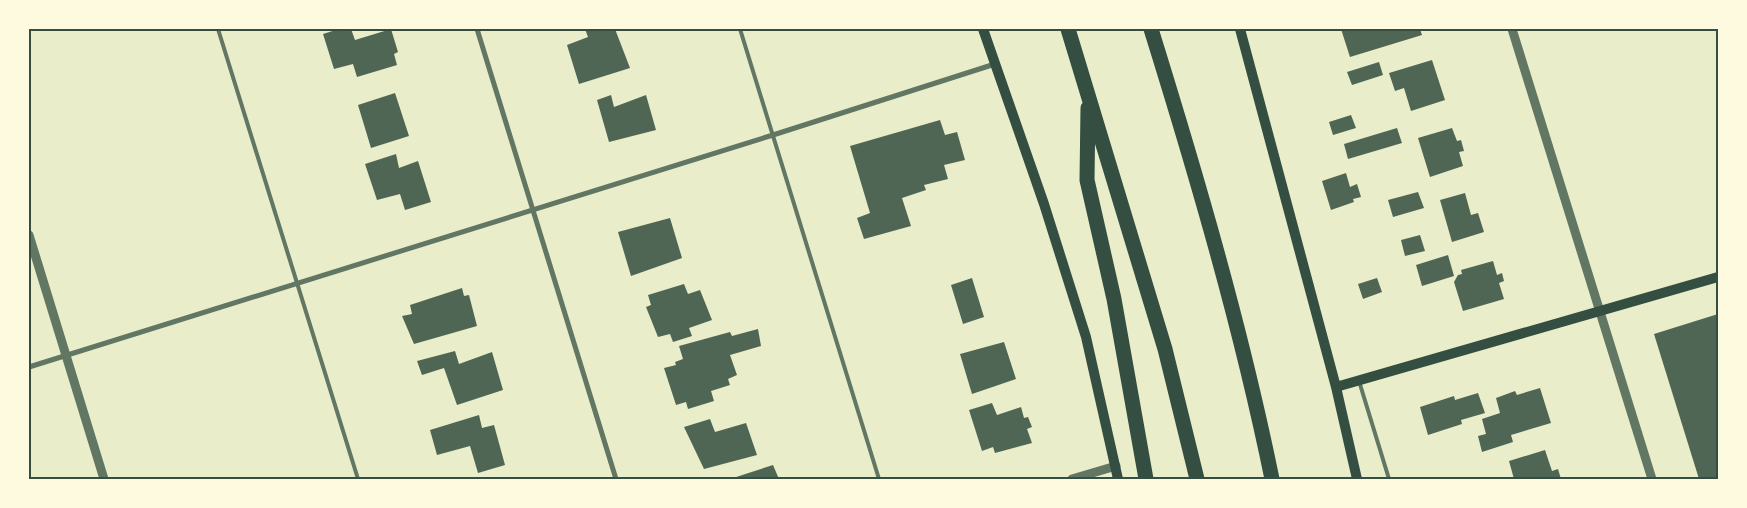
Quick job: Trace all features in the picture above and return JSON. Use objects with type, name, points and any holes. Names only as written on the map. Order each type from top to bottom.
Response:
[{"type":"highway","points":[[1068,29],[1165,349],[1197,479]]},
{"type":"highway","points":[[1151,29],[1194,169],[1257,406],[1272,479]]},
{"type":"highway","points":[[1089,94],[1087,180],[1114,299],[1146,479]]},
{"type":"main road","points":[[983,29],[1044,204],[1086,336],[1118,479]]},
{"type":"main road","points":[[1240,29],[1336,387],[1357,479]]},
{"type":"main road","points":[[1336,387],[1718,277]]},
{"type":"street","points":[[478,29],[616,479]]},
{"type":"street","points":[[1512,29],[1652,479]]},
{"type":"street","points":[[29,366],[773,135],[995,64]]},
{"type":"street","points":[[29,236],[104,479]]},
{"type":"street","points":[[1072,479],[1116,466]]},
{"type":"lane","points":[[218,29],[358,479]]},
{"type":"lane","points":[[740,29],[879,479]]},
{"type":"lane","points":[[1359,381],[1389,479]]},
{"type":"building","points":[[339,29],[351,29],[355,40],[391,29],[398,52],[394,54],[397,65],[357,77],[353,64],[334,69],[323,34]]},
{"type":"building","points":[[585,29],[615,29],[630,68],[579,84],[567,45],[588,37]]},
{"type":"building","points":[[1341,29],[1420,29],[1422,35],[1350,57]]},
{"type":"building","points":[[1432,60],[1445,100],[1411,111],[1404,88],[1395,91],[1389,73]]},
{"type":"building","points":[[1379,62],[1383,75],[1352,85],[1347,72]]},
{"type":"building","points":[[395,93],[409,136],[371,148],[358,105]]},
{"type":"building","points":[[611,95],[614,107],[646,95],[656,130],[609,142],[597,100]]},
{"type":"building","points":[[1351,115],[1356,128],[1333,135],[1329,122]]},
{"type":"building","points":[[940,120],[945,135],[957,132],[965,160],[944,165],[948,179],[924,185],[926,190],[902,198],[911,226],[864,239],[857,218],[870,213],[850,146]]},
{"type":"building","points":[[1397,128],[1402,143],[1348,159],[1344,144]]},
{"type":"building","points":[[1452,128],[1457,141],[1461,140],[1464,151],[1459,152],[1463,166],[1430,177],[1418,138]]},
{"type":"building","points":[[396,154],[399,168],[418,161],[431,202],[405,210],[400,194],[377,200],[365,164]]},
{"type":"building","points":[[1346,173],[1350,187],[1357,184],[1361,197],[1353,199],[1354,202],[1331,210],[1322,181]]},
{"type":"building","points":[[1418,192],[1424,208],[1393,217],[1388,200]]},
{"type":"building","points":[[1465,193],[1471,215],[1478,213],[1484,232],[1452,242],[1440,200]]},
{"type":"building","points":[[670,218],[682,258],[631,276],[618,232]]},
{"type":"building","points":[[1420,235],[1425,251],[1405,256],[1401,240]]},
{"type":"building","points":[[1448,255],[1454,276],[1422,286],[1416,265]]},
{"type":"building","points":[[1493,261],[1497,275],[1502,273],[1504,281],[1499,283],[1504,299],[1463,311],[1454,282],[1458,275],[1462,274],[1461,270]]},
{"type":"building","points":[[972,278],[984,317],[963,324],[951,285]]},
{"type":"building","points":[[1377,278],[1382,292],[1363,299],[1358,284]]},
{"type":"building","points":[[684,284],[688,294],[700,290],[712,320],[689,328],[692,336],[673,342],[670,334],[658,337],[646,307],[651,305],[648,295]]},
{"type":"building","points":[[462,288],[464,296],[469,295],[477,326],[414,344],[402,316],[412,314],[410,305]]},
{"type":"building","points":[[1718,314],[1718,479],[1699,479],[1654,334]]},
{"type":"building","points":[[758,329],[761,346],[730,355],[737,375],[728,379],[730,385],[711,391],[714,401],[688,409],[686,402],[676,405],[664,368],[676,365],[675,362],[683,359],[679,346],[730,332],[732,336]]},
{"type":"building","points":[[1004,342],[1016,379],[972,394],[960,354]]},
{"type":"building","points":[[455,351],[459,364],[492,352],[503,390],[457,405],[444,368],[422,375],[417,361]]},
{"type":"building","points":[[1540,388],[1551,423],[1511,435],[1513,442],[1482,452],[1478,436],[1486,434],[1482,419],[1500,413],[1496,398],[1515,391],[1517,395]]},
{"type":"building","points":[[1478,393],[1485,413],[1461,420],[1462,424],[1428,435],[1420,407],[1454,396],[1455,400]]},
{"type":"building","points":[[992,403],[997,415],[1021,407],[1024,418],[1028,417],[1032,427],[1027,429],[1032,443],[995,453],[993,447],[982,451],[969,410]]},
{"type":"building","points":[[479,415],[482,428],[494,425],[505,465],[478,473],[470,446],[437,455],[430,430]]},
{"type":"building","points":[[710,419],[715,432],[746,423],[757,455],[704,469],[684,427]]},
{"type":"building","points":[[1545,450],[1552,471],[1558,469],[1561,479],[1514,479],[1509,461]]},
{"type":"building","points":[[773,465],[779,479],[730,479]]}]
